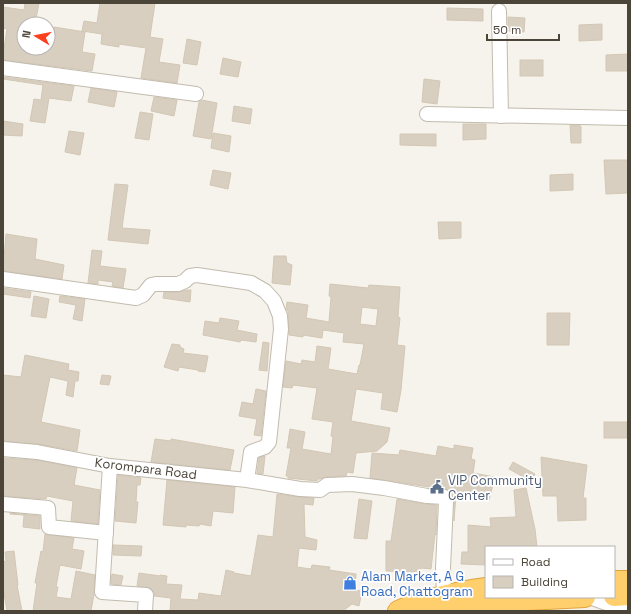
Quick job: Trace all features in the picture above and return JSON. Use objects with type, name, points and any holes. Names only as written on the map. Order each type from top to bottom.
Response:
[{"type":"highway","points":[[615,581],[628,581]]},
{"type":"highway","points":[[442,606],[465,591],[485,588]]},
{"type":"highway","points":[[615,596],[628,595]]},
{"type":"highway","points":[[399,611],[470,603],[566,598]]},
{"type":"street","points":[[499,12],[501,116]]},
{"type":"street","points":[[3,68],[196,94]]},
{"type":"street","points":[[427,114],[628,118]]},
{"type":"street","points":[[3,279],[136,298],[143,295],[151,285],[178,284],[190,276],[197,275],[251,283],[265,291],[274,301],[280,316],[281,329],[279,352],[269,442],[265,448],[251,452],[247,480]]},
{"type":"street","name":"Korompara Road","points":[[3,449],[37,452],[110,466],[247,480],[300,489],[320,490],[327,485],[352,484],[427,496],[444,497],[446,502],[442,606]]},
{"type":"street","points":[[110,466],[102,592],[146,595],[145,611]]},
{"type":"street","points":[[3,504],[48,508],[49,527],[106,533]]},
{"type":"street","points":[[592,598],[606,603],[628,603]]},
{"type":"building","points":[[25,3],[39,3],[37,16],[16,16],[16,56],[56,56],[56,27],[85,32],[82,52],[95,54],[92,71],[3,60],[3,48],[7,29],[3,28],[3,7],[24,10]]},
{"type":"building","points":[[100,3],[155,3],[150,37],[163,39],[159,62],[180,65],[177,83],[141,78],[146,48],[119,44],[119,47],[101,44],[102,34],[82,31],[84,21],[97,23]]},
{"type":"building","points":[[447,8],[483,9],[483,21],[447,20]]},
{"type":"building","points":[[508,17],[525,18],[524,32],[508,31]]},
{"type":"building","points":[[602,24],[602,40],[579,41],[579,25]]},
{"type":"building","points":[[187,39],[201,42],[197,65],[183,63]]},
{"type":"building","points":[[628,54],[628,71],[606,71],[606,55]]},
{"type":"building","points":[[223,58],[241,62],[238,77],[220,74]]},
{"type":"building","points":[[520,60],[543,60],[543,76],[520,76]]},
{"type":"building","points":[[3,77],[74,86],[71,101],[49,98],[45,123],[30,121],[34,99],[41,100],[43,85],[3,79]]},
{"type":"building","points":[[424,79],[440,81],[437,104],[422,102]]},
{"type":"building","points":[[91,88],[117,92],[114,107],[88,102]]},
{"type":"building","points":[[154,97],[177,100],[174,116],[151,111]]},
{"type":"building","points":[[202,100],[217,103],[211,139],[193,136],[199,102]]},
{"type":"building","points":[[234,106],[252,109],[250,124],[232,121]]},
{"type":"building","points":[[140,112],[153,114],[149,140],[135,138]]},
{"type":"building","points":[[3,121],[23,124],[22,136],[3,135]]},
{"type":"building","points":[[463,124],[486,124],[486,139],[463,140]]},
{"type":"building","points":[[570,125],[581,126],[581,143],[571,143]]},
{"type":"building","points":[[69,131],[84,133],[80,155],[65,152]]},
{"type":"building","points":[[213,133],[231,136],[229,152],[211,148]]},
{"type":"building","points":[[400,134],[436,134],[436,146],[400,145]]},
{"type":"building","points":[[604,160],[628,160],[628,193],[606,194]]},
{"type":"building","points":[[213,170],[231,173],[228,189],[210,185]]},
{"type":"building","points":[[573,174],[573,190],[550,191],[550,175]]},
{"type":"building","points":[[115,184],[128,185],[122,228],[150,230],[148,244],[108,240]]},
{"type":"building","points":[[438,222],[461,222],[461,238],[439,239]]},
{"type":"building","points":[[6,234],[37,239],[35,259],[64,265],[62,279],[3,271]]},
{"type":"building","points":[[92,250],[102,251],[100,266],[126,269],[123,288],[112,286],[113,282],[98,280],[98,284],[88,283]]},
{"type":"building","points":[[274,256],[286,256],[287,263],[292,265],[290,285],[272,283]]},
{"type":"building","points":[[330,284],[368,288],[369,285],[400,287],[398,317],[400,318],[397,345],[405,346],[401,390],[397,412],[381,409],[383,393],[356,389],[351,421],[390,428],[387,442],[377,451],[356,453],[353,473],[347,472],[346,476],[326,477],[318,479],[317,481],[288,478],[288,476],[286,476],[291,448],[287,448],[290,429],[305,432],[302,449],[331,454],[333,422],[312,419],[317,388],[293,385],[292,388],[283,387],[286,361],[301,364],[302,360],[315,362],[317,346],[331,348],[328,369],[357,374],[360,365],[364,344],[343,342],[344,333],[323,330],[322,338],[303,335],[303,337],[289,335],[288,311],[286,309],[287,302],[308,305],[306,318],[329,322],[331,297],[329,296]],"holes":[[[362,307],[378,309],[376,326],[360,324]]]},
{"type":"building","points":[[3,288],[31,292],[30,298],[3,294]]},
{"type":"building","points":[[191,290],[190,302],[163,298],[164,292],[178,292]]},
{"type":"building","points":[[34,296],[49,299],[46,318],[31,316]]},
{"type":"building","points":[[60,296],[85,299],[82,321],[73,319],[76,305],[59,302]]},
{"type":"building","points":[[547,313],[570,313],[569,345],[547,345]]},
{"type":"building","points":[[220,318],[239,321],[237,330],[257,334],[256,342],[241,340],[240,342],[203,335],[205,321],[219,323]]},
{"type":"building","points":[[263,342],[269,343],[267,371],[259,370]]},
{"type":"building","points":[[172,344],[180,345],[180,347],[184,349],[183,353],[208,356],[205,372],[179,367],[178,371],[164,367]]},
{"type":"building","points":[[25,355],[69,364],[68,370],[79,372],[78,381],[75,381],[73,397],[66,395],[68,381],[50,377],[41,422],[80,430],[77,451],[38,444],[3,441],[3,375],[21,377]]},
{"type":"building","points":[[102,375],[111,376],[109,385],[100,384]]},
{"type":"building","points":[[256,389],[266,391],[261,436],[254,435],[257,419],[239,416],[242,402],[253,404]]},
{"type":"building","points":[[604,422],[627,422],[627,438],[604,438]]},
{"type":"building","points":[[155,439],[171,441],[171,439],[234,450],[230,470],[151,462]]},
{"type":"building","points":[[454,445],[473,448],[471,459],[475,460],[473,473],[495,477],[489,500],[456,494],[454,521],[454,502],[452,494],[449,490],[370,478],[372,453],[399,455],[400,450],[436,456],[438,446],[454,449]]},
{"type":"building","points":[[265,456],[263,474],[257,473],[259,458]]},
{"type":"building","points":[[541,457],[587,465],[583,498],[586,498],[586,520],[558,521],[557,496],[543,496]]},
{"type":"building","points":[[3,458],[36,460],[77,468],[74,485],[100,490],[98,524],[71,521],[73,501],[47,496],[46,499],[3,496]]},
{"type":"building","points":[[513,462],[535,474],[531,481],[509,469]]},
{"type":"building","points":[[118,475],[141,478],[140,485],[137,485],[136,502],[138,502],[136,523],[115,521]]},
{"type":"building","points":[[167,480],[235,487],[233,513],[213,511],[211,526],[200,524],[199,526],[186,525],[186,527],[163,525]]},
{"type":"building","points":[[526,488],[535,529],[537,546],[485,546],[485,565],[461,564],[462,552],[468,552],[468,525],[491,527],[490,518],[516,517],[514,490]]},
{"type":"building","points":[[277,494],[314,498],[313,505],[304,504],[305,537],[317,540],[316,550],[299,548],[297,567],[311,569],[312,565],[330,567],[329,570],[356,574],[355,590],[362,591],[359,606],[352,604],[343,611],[170,611],[171,598],[154,596],[154,592],[150,588],[137,586],[139,573],[160,575],[167,576],[166,584],[182,585],[180,599],[198,600],[199,593],[221,596],[226,570],[251,576],[258,535],[273,537]]},
{"type":"building","points":[[359,499],[372,501],[367,539],[354,538]]},
{"type":"building","points":[[397,499],[437,505],[436,535],[435,534],[431,569],[421,568],[420,572],[386,571],[386,541],[391,541]]},
{"type":"building","points":[[10,513],[40,516],[40,529],[23,527],[24,515]]},
{"type":"building","points":[[45,534],[74,538],[72,549],[84,551],[81,569],[60,565],[56,587],[58,587],[56,597],[71,599],[76,571],[95,575],[91,611],[33,611],[37,583],[35,583],[41,551],[43,552]]},
{"type":"building","points":[[113,545],[142,546],[141,556],[113,555]]},
{"type":"building","points":[[14,551],[17,585],[22,611],[7,611],[3,588],[3,562],[6,561],[5,552]]},
{"type":"building","points":[[112,574],[123,576],[121,585],[111,584]]},
{"type":"place","name":"VIP Community Center","points":[[437,487]]},
{"type":"place","name":"Alam Market, A G Road, Chattogram","points":[[350,583]]}]
